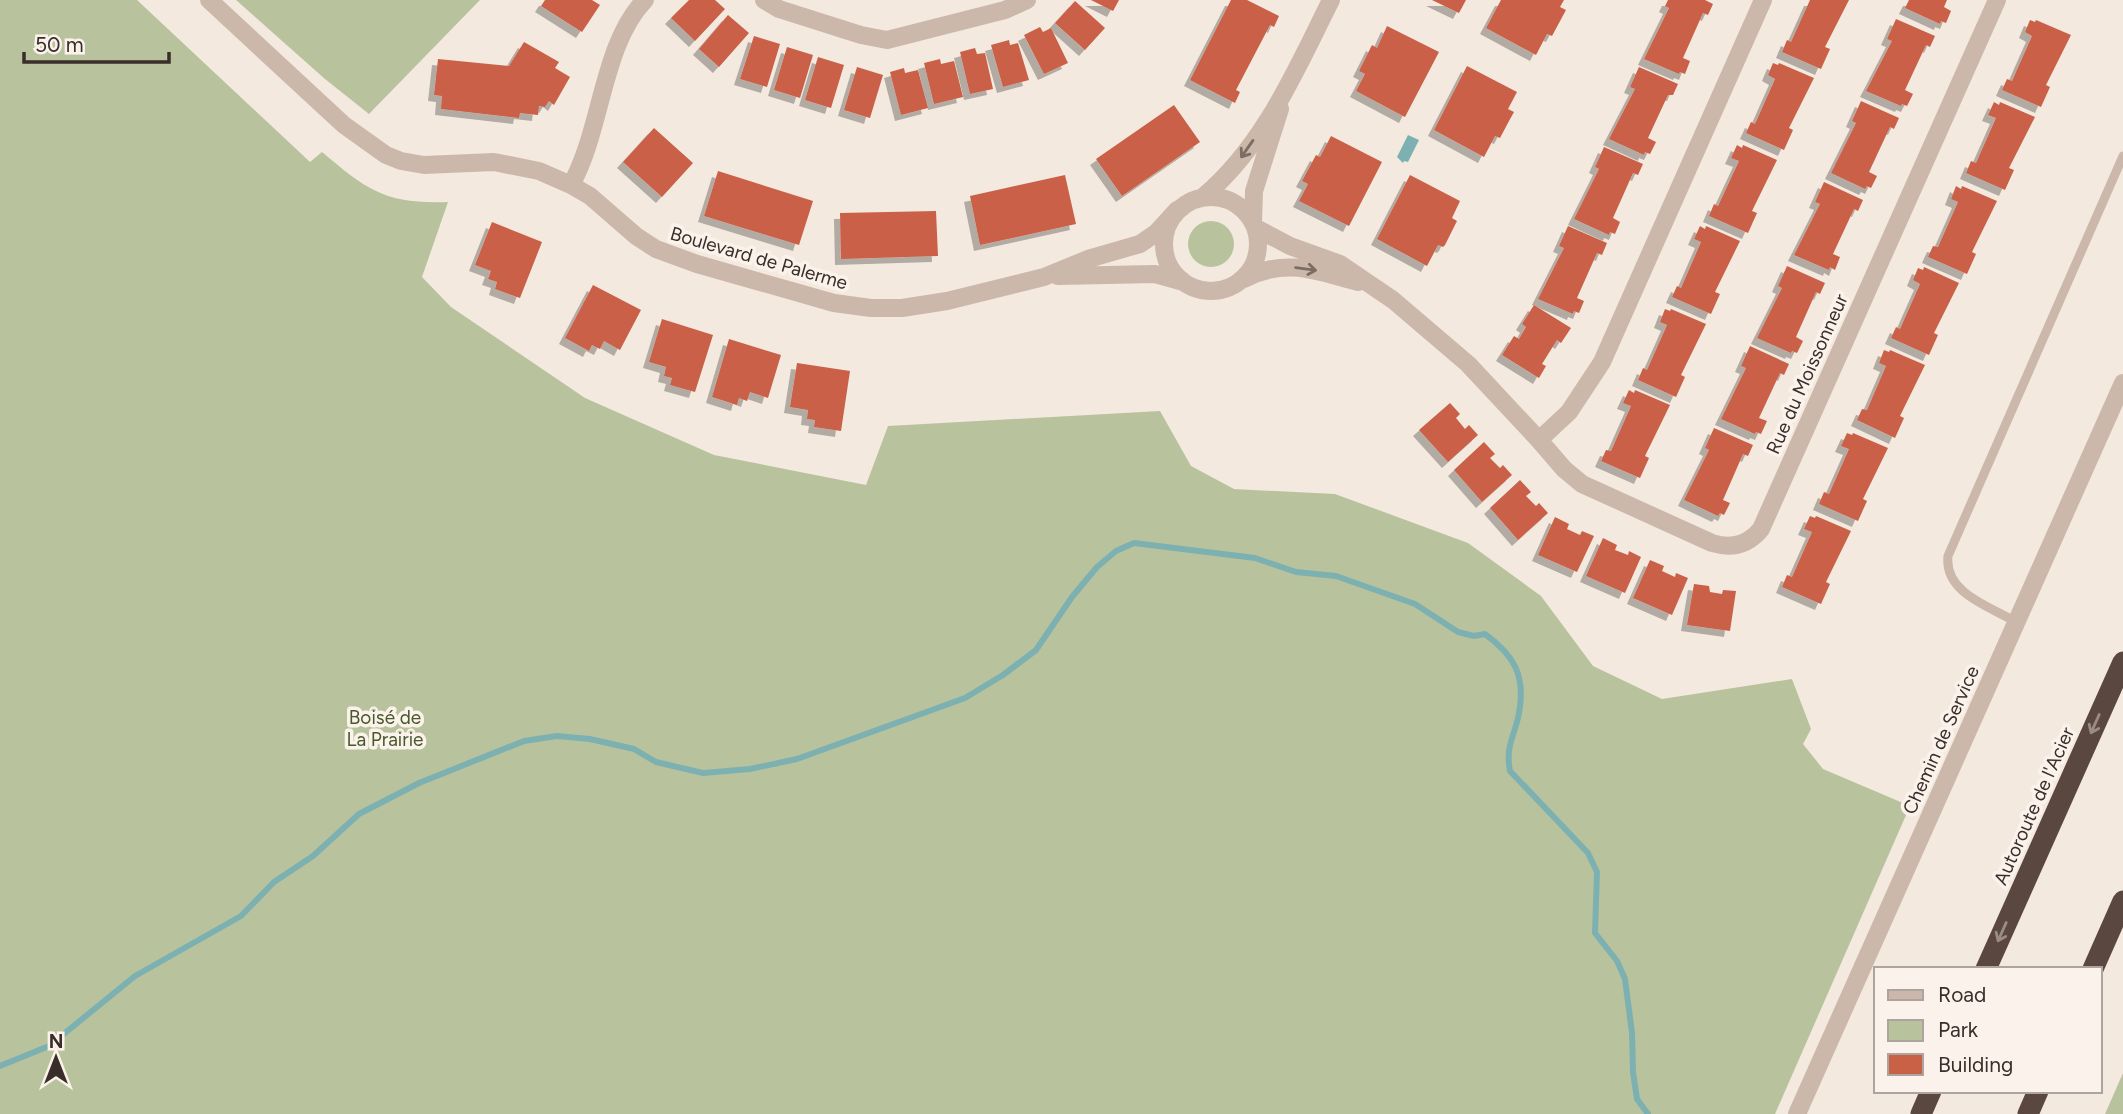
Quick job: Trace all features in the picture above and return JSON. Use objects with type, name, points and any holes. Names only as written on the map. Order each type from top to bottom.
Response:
[{"type":"highway","name":"Autoroute de l'Acier","points":[[1987,967],[2123,662]]},
{"type":"highway","points":[[2094,967],[2123,901]]},
{"type":"highway","points":[[1921,1114],[1930,1093]]},
{"type":"highway","points":[[2028,1114],[2037,1093]]},
{"type":"street","name":"Boulevard de Palerme","points":[[209,0],[344,125],[386,155],[424,165],[505,163],[538,172],[590,196],[646,243],[667,254],[841,305],[902,308],[947,301],[1044,277],[1088,259],[1140,244],[1156,233],[1177,210]]},
{"type":"street","points":[[571,185],[587,151],[622,35],[634,12],[645,0]]},
{"type":"street","points":[[764,0],[779,9],[861,35],[887,40],[1005,10],[1027,0]]},
{"type":"street","points":[[1254,225],[1244,210],[1232,201],[1203,197],[1189,202],[1177,210],[1168,223],[1164,247],[1170,270],[1189,287],[1219,291],[1241,281],[1251,270],[1259,243],[1254,225],[1254,191],[1284,96],[1331,0]]},
{"type":"street","points":[[1539,440],[1569,412],[1602,362],[1763,0]]},
{"type":"street","name":"Rue du Moissonneur","points":[[1254,225],[1290,246],[1349,269],[1412,315],[1483,379],[1564,469],[1582,484],[1700,538],[1730,547],[1740,545],[1754,537],[1761,529],[1997,0]]},
{"type":"street","points":[[1203,197],[1233,169],[1284,96]]},
{"type":"street","name":"Rue du Moissonneur","points":[[1241,281],[1261,270],[1287,267],[1321,272],[1372,286]]},
{"type":"street","name":"Boulevard de Palerme","points":[[1044,277],[1155,274],[1181,281]]},
{"type":"street","name":"Chemin de Service","points":[[1797,1114],[2123,383]]},
{"type":"lane","points":[[2016,622],[1963,592],[1950,575],[1948,556],[2123,156]]},
{"type":"green space","name":"Boisé de La Prairie","points":[[0,0],[137,0],[310,162],[322,152],[352,177],[379,192],[409,201],[448,202],[422,277],[451,307],[585,398],[714,455],[866,485],[888,426],[1160,411],[1191,466],[1234,489],[1335,494],[1468,543],[1541,596],[1593,666],[1662,699],[1792,679],[1811,729],[1803,744],[1823,769],[1910,806],[1775,1114],[0,1114]]},
{"type":"green space","points":[[236,0],[480,0],[369,114]]},
{"type":"green space","points":[[1211,221],[1227,228],[1234,244],[1227,260],[1211,267],[1195,260],[1188,244],[1195,228]]},
{"type":"green space","points":[[2123,1073],[2123,1114],[2105,1114]]},
{"type":"water","points":[[1408,135],[1419,140],[1408,162],[1403,163],[1397,157]]},
{"type":"building","points":[[545,0],[592,0],[600,5],[582,32],[541,6]]},
{"type":"building","points":[[689,0],[715,0],[725,9],[695,41],[671,18]]},
{"type":"building","points":[[1091,0],[1119,0],[1113,11]]},
{"type":"building","points":[[1231,0],[1247,0],[1279,16],[1274,27],[1270,25],[1236,90],[1240,92],[1235,103],[1190,80]]},
{"type":"building","points":[[1432,0],[1466,0],[1459,13]]},
{"type":"building","points":[[1501,0],[1564,0],[1560,7],[1566,10],[1552,36],[1547,34],[1536,55],[1486,28]]},
{"type":"building","points":[[1668,0],[1705,0],[1713,4],[1708,15],[1703,13],[1683,58],[1690,61],[1685,74],[1644,59],[1669,8],[1665,6]]},
{"type":"building","points":[[1810,0],[1849,0],[1825,47],[1830,49],[1821,69],[1782,52],[1787,40],[1791,42]]},
{"type":"building","points":[[1909,0],[1947,0],[1944,7],[1951,11],[1946,23],[1941,21],[1940,24],[1905,8]]},
{"type":"building","points":[[1075,1],[1105,28],[1085,50],[1055,23]]},
{"type":"building","points":[[728,15],[749,33],[719,67],[699,49]]},
{"type":"building","points":[[1896,19],[1935,36],[1930,47],[1926,45],[1905,90],[1913,94],[1907,106],[1866,91],[1892,41],[1887,39]]},
{"type":"building","points":[[2030,20],[2071,35],[2046,85],[2050,87],[2041,107],[2002,90],[2007,79],[2012,81],[2032,36],[2025,32]]},
{"type":"building","points":[[1387,26],[1439,52],[1405,117],[1356,91],[1365,74],[1359,71],[1372,45],[1377,48]]},
{"type":"building","points":[[1040,27],[1043,32],[1051,28],[1068,63],[1044,74],[1024,35]]},
{"type":"building","points":[[754,36],[780,44],[767,87],[740,79]]},
{"type":"building","points":[[1009,40],[1010,45],[1018,43],[1029,80],[1003,87],[991,45]]},
{"type":"building","points":[[524,42],[559,62],[555,68],[570,77],[554,105],[549,101],[545,107],[539,106],[538,115],[520,113],[519,118],[441,109],[442,96],[434,95],[438,59],[509,66]]},
{"type":"building","points":[[787,47],[813,55],[800,98],[774,90]]},
{"type":"building","points":[[975,48],[977,54],[985,53],[993,89],[970,94],[960,52]]},
{"type":"building","points":[[818,57],[844,65],[831,108],[805,100]]},
{"type":"building","points":[[940,59],[941,64],[954,61],[963,97],[934,104],[924,63]]},
{"type":"building","points":[[1773,63],[1814,78],[1789,128],[1793,130],[1784,150],[1746,133],[1751,122],[1755,124],[1775,79],[1768,75]]},
{"type":"building","points":[[1467,66],[1517,92],[1508,109],[1514,112],[1500,138],[1495,136],[1484,157],[1434,130]]},
{"type":"building","points":[[857,67],[883,75],[870,118],[844,110]]},
{"type":"building","points":[[1639,67],[1678,84],[1673,95],[1668,95],[1648,138],[1656,142],[1650,154],[1645,152],[1644,155],[1609,139],[1635,89],[1630,87]]},
{"type":"building","points":[[904,68],[905,73],[918,70],[928,108],[901,115],[890,72]]},
{"type":"building","points":[[1861,101],[1899,118],[1894,129],[1890,127],[1869,172],[1877,176],[1871,188],[1867,186],[1865,189],[1831,173],[1856,123],[1852,121]]},
{"type":"building","points":[[1994,102],[2035,117],[2009,168],[2014,170],[2005,190],[1966,173],[1971,161],[1976,163],[1996,118],[1988,115]]},
{"type":"building","points":[[1174,105],[1200,142],[1122,196],[1096,159]]},
{"type":"building","points":[[654,128],[693,163],[662,197],[623,162]]},
{"type":"building","points":[[1331,136],[1382,162],[1349,226],[1299,201],[1308,184],[1302,181],[1316,155],[1320,157]]},
{"type":"building","points":[[1737,145],[1742,148],[1743,145],[1777,160],[1752,211],[1757,213],[1748,233],[1709,216],[1714,204],[1718,206],[1739,161],[1731,158]]},
{"type":"building","points":[[1604,147],[1643,164],[1638,175],[1633,173],[1613,218],[1620,222],[1615,234],[1610,232],[1609,235],[1574,219],[1599,169],[1595,167]]},
{"type":"building","points":[[718,171],[813,201],[799,245],[704,216]]},
{"type":"building","points":[[1065,175],[1076,224],[980,245],[970,196]]},
{"type":"building","points":[[1410,175],[1460,201],[1452,218],[1457,221],[1445,245],[1438,245],[1427,266],[1377,239]]},
{"type":"building","points":[[1824,182],[1863,200],[1858,211],[1854,209],[1833,254],[1840,257],[1835,270],[1794,255],[1820,204],[1815,202]]},
{"type":"building","points":[[1956,186],[1997,201],[1972,252],[1976,254],[1967,274],[1928,257],[1933,246],[1938,247],[1958,202],[1951,199]]},
{"type":"building","points":[[936,211],[938,256],[841,259],[840,213]]},
{"type":"building","points":[[492,222],[542,242],[520,298],[495,289],[497,282],[488,279],[491,271],[475,265]]},
{"type":"building","points":[[1568,226],[1607,243],[1602,255],[1597,253],[1577,298],[1584,301],[1579,313],[1574,311],[1573,314],[1538,299],[1564,248],[1559,246]]},
{"type":"building","points":[[1700,226],[1705,229],[1706,226],[1740,241],[1715,292],[1720,294],[1711,314],[1672,297],[1677,286],[1681,288],[1701,242],[1694,239]]},
{"type":"building","points":[[1787,266],[1825,283],[1820,294],[1816,292],[1796,337],[1803,341],[1797,353],[1791,353],[1757,338],[1782,288],[1778,286]]},
{"type":"building","points":[[1924,267],[1959,283],[1934,333],[1938,335],[1929,355],[1891,338],[1896,327],[1900,329],[1920,284],[1913,280],[1918,268],[1923,270]]},
{"type":"building","points":[[593,285],[641,310],[620,350],[604,341],[600,349],[592,345],[589,351],[565,338]]},
{"type":"building","points":[[1534,305],[1571,328],[1561,343],[1557,340],[1542,364],[1546,366],[1539,378],[1502,355],[1514,336],[1519,339],[1526,327],[1522,324]]},
{"type":"building","points":[[1665,309],[1706,324],[1681,375],[1685,377],[1676,397],[1638,380],[1643,368],[1647,370],[1667,325],[1660,322]]},
{"type":"building","points":[[662,319],[713,335],[695,392],[670,385],[672,378],[664,376],[666,367],[649,362]]},
{"type":"building","points":[[729,339],[781,355],[768,398],[750,392],[747,401],[739,398],[737,405],[712,397]]},
{"type":"building","points":[[1750,346],[1789,364],[1784,375],[1780,373],[1759,418],[1767,421],[1761,434],[1755,434],[1721,419],[1746,368],[1741,366]]},
{"type":"building","points":[[1884,350],[1925,365],[1900,416],[1904,418],[1895,438],[1857,420],[1862,409],[1867,410],[1886,366],[1879,363]]},
{"type":"building","points":[[797,363],[850,371],[841,431],[814,427],[815,420],[807,419],[808,410],[790,407]]},
{"type":"building","points":[[1629,390],[1670,405],[1645,456],[1649,458],[1640,478],[1601,461],[1606,450],[1611,451],[1631,406],[1623,403]]},
{"type":"building","points":[[1450,403],[1460,414],[1456,418],[1465,429],[1469,425],[1478,435],[1448,462],[1419,430]]},
{"type":"building","points":[[1714,428],[1753,445],[1748,456],[1743,454],[1723,500],[1730,503],[1724,515],[1720,513],[1718,516],[1684,500],[1709,450],[1705,448]]},
{"type":"building","points":[[1847,433],[1888,448],[1863,499],[1867,501],[1858,521],[1819,504],[1824,492],[1829,494],[1849,449],[1841,446]]},
{"type":"building","points":[[1484,442],[1495,454],[1490,458],[1500,468],[1503,465],[1512,475],[1482,502],[1454,470]]},
{"type":"building","points":[[1520,480],[1531,492],[1526,496],[1536,506],[1539,503],[1548,513],[1518,540],[1490,508]]},
{"type":"building","points":[[1810,516],[1851,531],[1826,582],[1830,584],[1821,604],[1782,587],[1787,575],[1792,577],[1812,532],[1804,529]]},
{"type":"building","points":[[1555,517],[1569,524],[1567,529],[1580,535],[1582,531],[1594,536],[1577,572],[1538,555]]},
{"type":"building","points":[[1603,538],[1617,545],[1615,550],[1628,555],[1629,551],[1641,557],[1625,593],[1586,576]]},
{"type":"building","points":[[1650,560],[1664,566],[1662,571],[1675,577],[1676,573],[1688,578],[1672,615],[1633,598]]},
{"type":"building","points":[[1694,584],[1709,586],[1710,592],[1722,594],[1723,590],[1736,591],[1730,631],[1687,625]]},
{"type":"waterway","points":[[0,1066],[49,1046],[135,976],[241,916],[274,882],[313,856],[359,814],[419,783],[524,741],[557,736],[590,739],[634,749],[656,762],[703,773],[750,769],[797,759],[965,698],[1003,675],[1036,650],[1072,597],[1097,567],[1116,551],[1134,543],[1255,558],[1296,572],[1336,576],[1415,604],[1458,632],[1474,636],[1485,634],[1504,650],[1516,668],[1521,688],[1519,713],[1510,747],[1510,771],[1588,853],[1597,872],[1595,933],[1617,961],[1625,979],[1637,1099],[1648,1114]]}]
